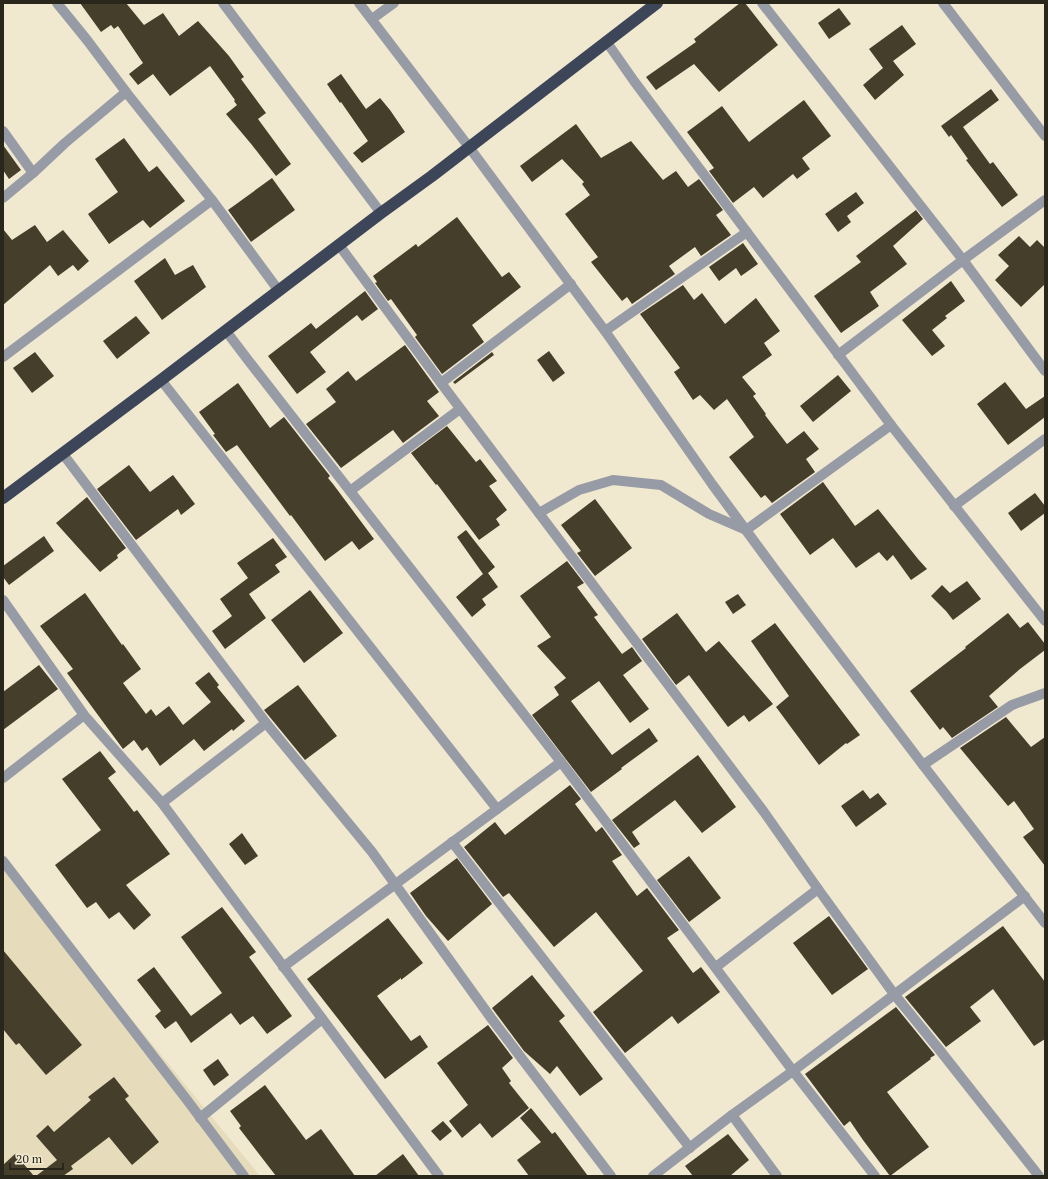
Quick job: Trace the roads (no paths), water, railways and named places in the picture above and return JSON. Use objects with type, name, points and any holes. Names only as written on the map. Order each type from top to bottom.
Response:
[{"type":"highway","points":[[3,498],[279,291],[657,3]]},
{"type":"street","points":[[57,3],[212,200],[279,291]]},
{"type":"street","points":[[223,3],[381,213]]},
{"type":"street","points":[[360,3],[606,331],[679,438],[746,530],[923,765],[1045,923]]},
{"type":"street","points":[[372,19],[394,3]]},
{"type":"street","points":[[762,3],[963,260],[1045,371]]},
{"type":"street","points":[[943,3],[1045,136]]},
{"type":"street","points":[[606,41],[634,81],[891,425],[1045,620]]},
{"type":"street","points":[[3,198],[126,92]]},
{"type":"street","points":[[3,131],[33,173]]},
{"type":"street","points":[[3,357],[212,200]]},
{"type":"street","points":[[838,355],[1045,200]]},
{"type":"street","points":[[606,331],[747,232]]},
{"type":"street","points":[[339,245],[764,812],[894,994],[1040,1176]]},
{"type":"street","points":[[441,383],[571,284]]},
{"type":"street","points":[[226,331],[561,762],[793,1071],[875,1176]]},
{"type":"street","points":[[161,380],[497,809]]},
{"type":"street","points":[[350,491],[460,408]]},
{"type":"street","points":[[746,530],[891,425]]},
{"type":"street","points":[[954,506],[1045,439]]},
{"type":"street","points":[[62,454],[266,724],[372,852],[491,1018],[611,1176]]},
{"type":"street","points":[[539,513],[579,490],[613,480],[660,485],[709,514],[746,530]]},
{"type":"street","points":[[3,600],[84,715],[162,803],[439,1176]]},
{"type":"street","points":[[923,765],[1012,705],[1045,693]]},
{"type":"street","points":[[3,778],[84,715]]},
{"type":"street","points":[[162,803],[266,724]]},
{"type":"street","points":[[283,967],[561,762]]},
{"type":"street","points":[[452,842],[690,1148]]},
{"type":"street","points":[[3,860],[244,1176]]},
{"type":"street","points":[[716,967],[818,889]]},
{"type":"street","points":[[653,1176],[732,1115],[793,1071],[1025,896]]},
{"type":"street","points":[[200,1118],[322,1019]]},
{"type":"street","points":[[732,1115],[778,1176]]}]
